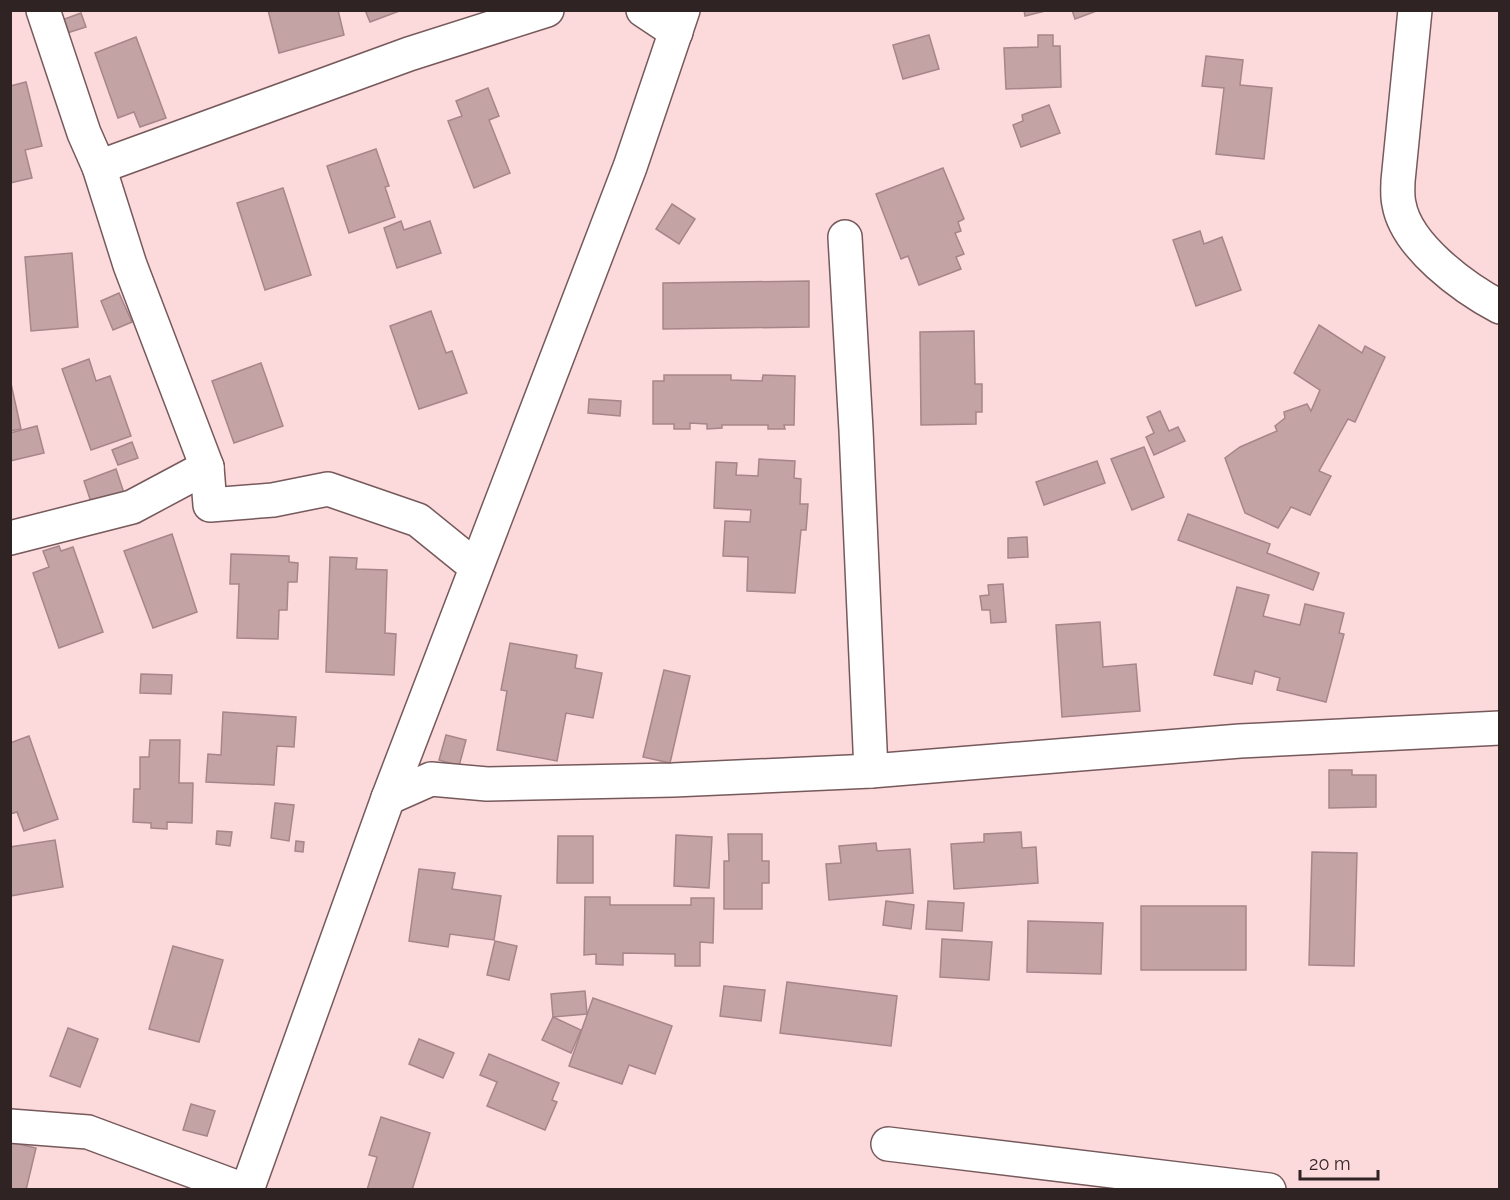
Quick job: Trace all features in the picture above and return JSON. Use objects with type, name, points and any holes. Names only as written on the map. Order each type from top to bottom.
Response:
[{"type":"street","points":[[43,10],[84,133],[99,167],[130,265],[207,467],[210,505],[273,500],[328,489],[418,520],[476,567]]},
{"type":"street","points":[[99,167],[410,54],[547,10]]},
{"type":"street","points":[[10,1126],[88,1132],[246,1190],[388,798],[630,167],[680,21],[643,10]]},
{"type":"street","points":[[1415,10],[1398,181],[1399,205],[1412,235],[1449,274],[1500,307]]},
{"type":"street","points":[[845,237],[871,771]]},
{"type":"street","points":[[10,538],[132,507],[207,467]]},
{"type":"street","points":[[388,798],[431,779],[487,784],[626,779],[673,780],[871,771],[1239,741],[1500,728]]},
{"type":"street","points":[[888,1144],[1269,1190]]},
{"type":"building","points":[[268,10],[338,10],[344,35],[279,53]]},
{"type":"building","points":[[365,10],[402,10],[370,22]]},
{"type":"building","points":[[1024,10],[1049,10],[1025,16]]},
{"type":"building","points":[[1072,10],[1099,10],[1075,19]]},
{"type":"building","points":[[81,13],[86,27],[67,33],[62,20]]},
{"type":"building","points":[[929,35],[939,69],[903,79],[893,45]]},
{"type":"building","points":[[1038,35],[1053,35],[1053,46],[1060,46],[1061,87],[1006,89],[1004,48],[1038,47]]},
{"type":"building","points":[[136,37],[166,118],[140,127],[134,112],[118,118],[95,53]]},
{"type":"building","points":[[1206,56],[1243,60],[1240,85],[1272,88],[1264,159],[1216,154],[1224,88],[1202,86]]},
{"type":"building","points":[[26,82],[42,146],[25,150],[32,178],[10,183],[10,86]]},
{"type":"building","points":[[488,88],[499,116],[489,120],[510,173],[474,188],[448,121],[462,116],[456,101]]},
{"type":"building","points":[[1049,105],[1060,133],[1021,147],[1013,125],[1023,121],[1022,115]]},
{"type":"building","points":[[376,149],[389,186],[385,187],[395,217],[349,233],[327,166]]},
{"type":"building","points":[[943,168],[964,219],[958,222],[961,231],[955,233],[964,254],[956,257],[961,269],[919,285],[908,256],[901,259],[876,194]]},
{"type":"building","points":[[283,188],[311,275],[265,290],[237,203]]},
{"type":"building","points":[[672,204],[695,219],[679,244],[656,229]]},
{"type":"building","points":[[401,221],[404,230],[430,221],[441,253],[397,268],[384,228]]},
{"type":"building","points":[[1200,231],[1204,244],[1222,237],[1241,290],[1196,306],[1173,240]]},
{"type":"building","points":[[72,253],[78,327],[31,331],[25,257]]},
{"type":"building","points":[[809,281],[809,327],[663,329],[663,283]]},
{"type":"building","points":[[119,293],[132,322],[113,330],[101,301]]},
{"type":"building","points":[[431,311],[446,353],[452,351],[467,393],[419,409],[390,326]]},
{"type":"building","points":[[1319,325],[1362,353],[1365,346],[1385,357],[1355,422],[1348,419],[1319,471],[1331,476],[1310,515],[1291,507],[1278,528],[1245,513],[1225,458],[1240,447],[1277,431],[1275,426],[1285,418],[1284,412],[1307,404],[1311,411],[1320,390],[1294,373]]},
{"type":"building","points":[[974,331],[975,384],[982,384],[982,412],[976,412],[976,424],[921,425],[920,332]]},
{"type":"building","points":[[89,359],[96,381],[110,376],[131,436],[91,450],[62,369]]},
{"type":"building","points":[[261,363],[283,426],[234,443],[212,381]]},
{"type":"building","points":[[664,375],[731,375],[731,380],[762,381],[763,375],[795,376],[794,425],[784,425],[785,429],[768,429],[768,425],[722,425],[722,428],[707,429],[707,424],[690,423],[690,429],[674,429],[674,424],[653,424],[653,381],[664,381]]},
{"type":"building","points":[[10,379],[21,429],[10,431]]},
{"type":"building","points":[[589,399],[621,401],[620,416],[588,413]]},
{"type":"building","points":[[1160,411],[1169,431],[1178,427],[1185,441],[1154,455],[1146,437],[1154,433],[1147,417]]},
{"type":"building","points":[[37,426],[44,453],[10,461],[10,433]]},
{"type":"building","points":[[132,442],[138,458],[118,465],[112,450]]},
{"type":"building","points":[[1144,447],[1164,497],[1132,510],[1111,459]]},
{"type":"building","points":[[759,459],[795,461],[794,478],[801,479],[800,504],[808,504],[806,530],[801,530],[795,593],[747,591],[748,557],[723,556],[725,521],[750,522],[751,510],[714,508],[716,462],[737,463],[736,475],[758,476]]},
{"type":"building","points":[[1097,461],[1105,483],[1044,505],[1036,482]]},
{"type":"building","points":[[116,469],[124,493],[92,505],[84,481]]},
{"type":"building","points":[[1188,514],[1270,544],[1267,553],[1319,573],[1313,590],[1178,540]]},
{"type":"building","points":[[172,534],[197,612],[153,628],[124,551]]},
{"type":"building","points":[[1027,537],[1028,557],[1008,558],[1008,538]]},
{"type":"building","points":[[59,546],[61,551],[73,547],[103,632],[59,648],[33,573],[49,567],[43,551]]},
{"type":"building","points":[[231,554],[289,556],[289,562],[298,563],[297,582],[288,582],[287,610],[279,610],[278,639],[237,638],[239,584],[230,584]]},
{"type":"building","points":[[330,557],[357,558],[356,569],[387,570],[385,633],[396,634],[394,675],[326,672]]},
{"type":"building","points":[[1003,584],[1006,622],[991,623],[990,610],[982,610],[980,596],[989,595],[988,585]]},
{"type":"building","points":[[1237,587],[1269,595],[1263,616],[1300,625],[1305,604],[1344,613],[1339,633],[1344,634],[1326,702],[1277,690],[1280,678],[1255,671],[1252,684],[1214,675]]},
{"type":"building","points":[[1100,622],[1103,667],[1136,664],[1140,711],[1062,717],[1056,625]]},
{"type":"building","points":[[510,643],[577,655],[575,668],[602,673],[593,718],[566,713],[557,761],[497,750],[507,691],[501,690]]},
{"type":"building","points":[[664,670],[690,676],[670,763],[643,757]]},
{"type":"building","points":[[141,674],[172,675],[171,694],[140,693]]},
{"type":"building","points":[[223,712],[296,717],[294,747],[277,746],[274,785],[206,782],[208,754],[221,755]]},
{"type":"building","points":[[446,735],[466,740],[459,766],[439,760]]},
{"type":"building","points":[[29,736],[58,819],[24,831],[17,812],[10,814],[10,743]]},
{"type":"building","points":[[150,740],[180,740],[179,783],[193,783],[192,823],[167,822],[167,829],[151,828],[151,823],[133,822],[134,789],[140,789],[140,757],[149,757]]},
{"type":"building","points":[[1329,770],[1352,770],[1352,775],[1376,775],[1376,807],[1329,808]]},
{"type":"building","points":[[275,803],[294,805],[289,841],[271,838]]},
{"type":"building","points":[[217,831],[232,832],[230,846],[216,844]]},
{"type":"building","points":[[1021,832],[1022,848],[1036,847],[1038,883],[954,889],[951,844],[984,842],[984,834]]},
{"type":"building","points":[[728,834],[762,834],[762,861],[769,861],[769,883],[762,883],[762,909],[724,909],[724,861],[729,861]]},
{"type":"building","points":[[676,835],[712,837],[709,888],[674,886]]},
{"type":"building","points":[[558,836],[593,836],[593,883],[557,883]]},
{"type":"building","points":[[55,840],[63,887],[10,896],[10,847]]},
{"type":"building","points":[[296,841],[304,842],[303,852],[295,851]]},
{"type":"building","points":[[876,843],[877,851],[910,849],[913,893],[829,900],[826,864],[841,863],[839,846]]},
{"type":"building","points":[[1312,852],[1357,853],[1354,966],[1309,965]]},
{"type":"building","points":[[419,869],[455,873],[452,889],[501,896],[494,940],[450,934],[448,947],[409,941]]},
{"type":"building","points":[[585,897],[610,897],[610,905],[691,905],[691,898],[714,898],[713,943],[700,942],[700,966],[675,966],[675,954],[623,953],[623,965],[596,964],[596,954],[584,955]]},
{"type":"building","points":[[886,901],[914,905],[911,929],[883,925]]},
{"type":"building","points":[[928,901],[964,903],[962,931],[926,929]]},
{"type":"building","points":[[1141,906],[1246,906],[1246,970],[1141,970]]},
{"type":"building","points":[[1028,921],[1103,923],[1101,974],[1027,972]]},
{"type":"building","points":[[942,939],[992,942],[989,980],[940,977]]},
{"type":"building","points":[[495,941],[517,946],[509,980],[487,975]]},
{"type":"building","points":[[173,946],[223,960],[199,1042],[149,1029]]},
{"type":"building","points":[[787,982],[897,996],[891,1046],[780,1033]]},
{"type":"building","points":[[724,986],[765,990],[761,1021],[720,1016]]},
{"type":"building","points":[[585,991],[587,1014],[553,1017],[551,994]]},
{"type":"building","points":[[593,998],[672,1026],[655,1074],[629,1065],[622,1084],[569,1066]]},
{"type":"building","points":[[553,1017],[581,1030],[571,1053],[542,1040]]},
{"type":"building","points":[[68,1028],[98,1039],[80,1087],[50,1076]]},
{"type":"building","points":[[419,1039],[454,1053],[443,1078],[409,1064]]},
{"type":"building","points":[[489,1054],[559,1083],[552,1100],[557,1102],[545,1130],[487,1106],[497,1082],[480,1075]]},
{"type":"building","points":[[191,1104],[215,1111],[207,1136],[183,1130]]},
{"type":"building","points":[[381,1117],[430,1133],[412,1190],[367,1190],[377,1157],[369,1155]]},
{"type":"building","points":[[10,1142],[36,1148],[26,1190],[10,1190]]}]
